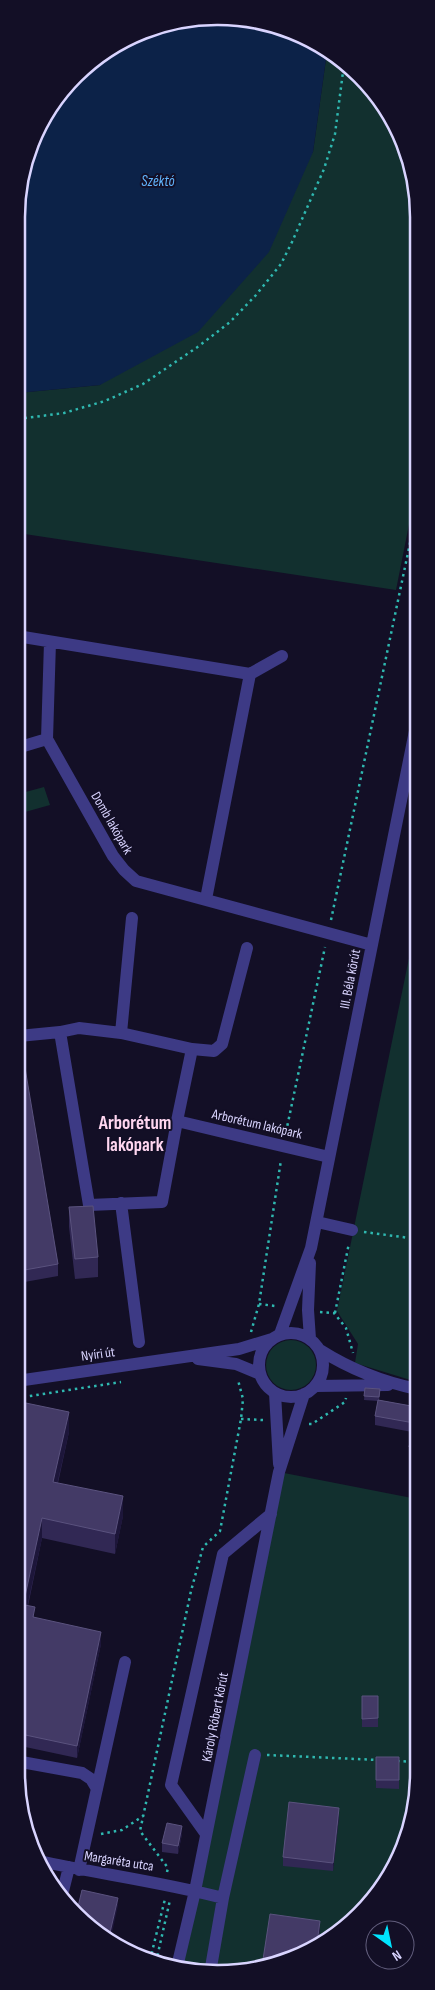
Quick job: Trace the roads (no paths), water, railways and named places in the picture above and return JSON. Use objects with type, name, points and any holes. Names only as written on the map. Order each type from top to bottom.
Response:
[{"type":"street","points":[[25,637],[250,674],[282,656]]},
{"type":"street","points":[[25,746],[47,739],[50,642]]},
{"type":"street","points":[[206,899],[250,674]]},
{"type":"street","name":"Domb lakópark","points":[[47,739],[113,856],[136,881],[372,945]]},
{"type":"street","name":"III. Béla körút","points":[[276,1336],[311,1248],[410,756]]},
{"type":"street","points":[[121,1033],[132,918]]},
{"type":"street","points":[[25,1035],[79,1028],[121,1033],[192,1049],[214,1051],[222,1044],[247,948]]},
{"type":"street","points":[[60,1032],[89,1206],[162,1202],[192,1049]]},
{"type":"street","name":"Arborétum lakópark","points":[[177,1121],[330,1157]]},
{"type":"street","points":[[121,1203],[139,1342]]},
{"type":"street","points":[[317,1222],[353,1231]]},
{"type":"street","name":"III. Béla körút","points":[[310,1339],[308,1310],[311,1248]]},
{"type":"street","points":[[398,1385],[316,1386],[304,1394],[295,1397],[285,1397],[268,1388],[260,1374],[258,1364],[265,1346],[276,1336],[291,1333],[301,1334],[310,1339],[320,1350],[351,1367],[398,1385],[410,1388]]},
{"type":"street","name":"Nyíri út","points":[[25,1380],[239,1349],[276,1336]]},
{"type":"street","points":[[316,1386],[323,1368],[320,1350]]},
{"type":"street","name":"Nyíri út","points":[[184,1357],[236,1364],[260,1374]]},
{"type":"street","name":"Károly Róbert körút","points":[[275,1393],[279,1472]]},
{"type":"street","name":"Károly Róbert körút","points":[[178,1961],[195,1890],[279,1472],[304,1394]]},
{"type":"street","points":[[206,1834],[171,1785],[223,1554],[271,1514]]},
{"type":"street","points":[[65,1889],[87,1834],[125,1662]]},
{"type":"street","points":[[211,1965],[223,1898],[255,1755]]},
{"type":"street","points":[[25,1763],[82,1773],[91,1779],[97,1789]]},
{"type":"street","name":"Margaréta utca","points":[[48,1863],[166,1884],[223,1898]]},
{"type":"water","name":"Széktó","points":[[205,25],[230,25],[255,29],[279,35],[303,45],[324,57],[326,59],[313,152],[269,252],[198,332],[100,385],[25,392],[25,205],[35,156],[45,132],[57,111],[81,81],[111,57],[132,45],[156,35],[180,29]]},
{"type":"district","name":"Arborétum lakópark","points":[[135,1134]]}]
